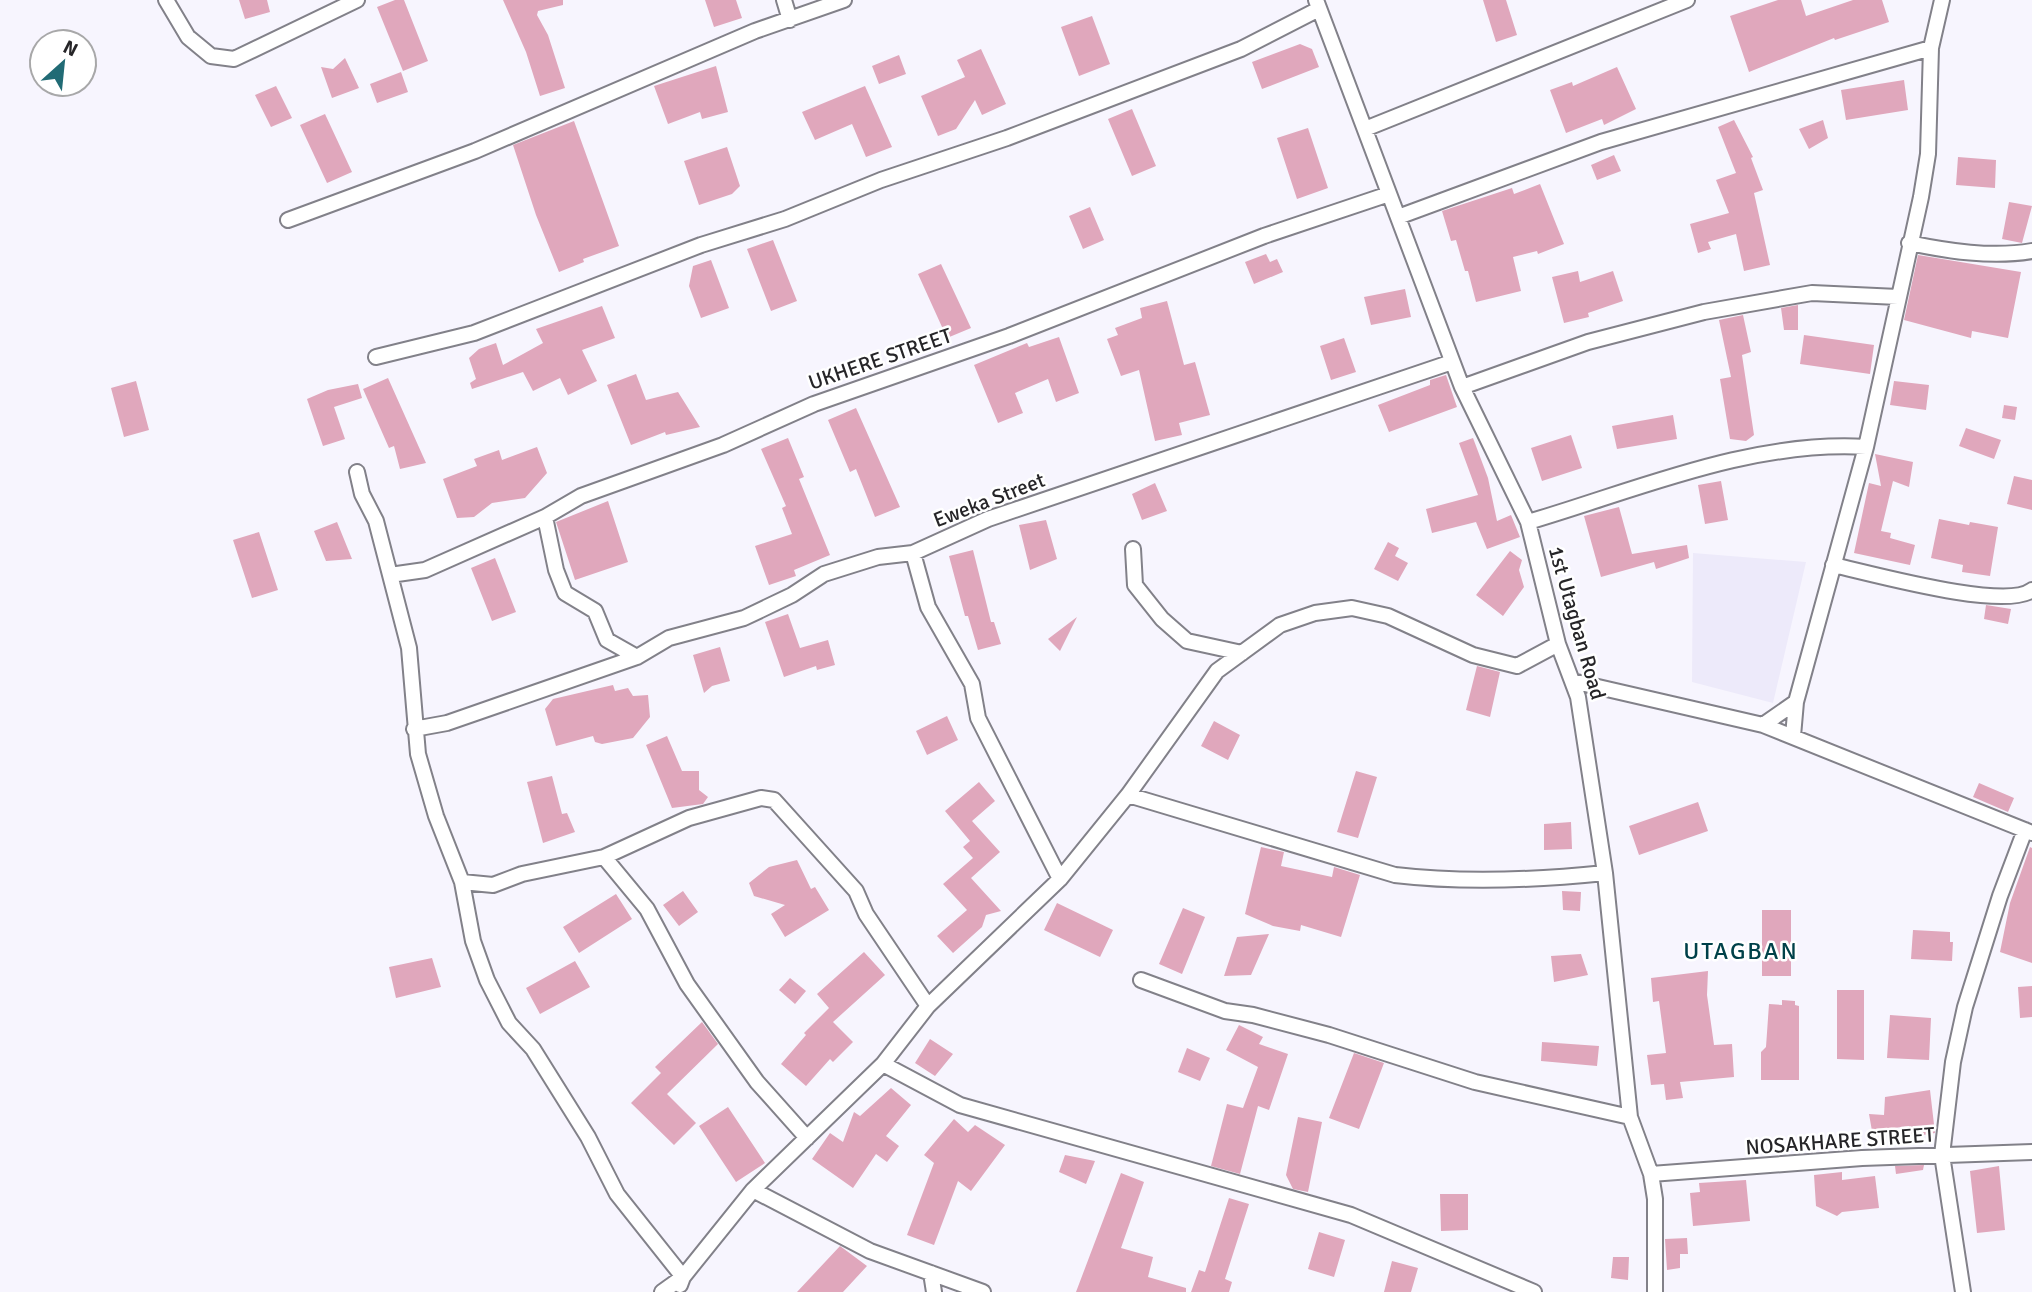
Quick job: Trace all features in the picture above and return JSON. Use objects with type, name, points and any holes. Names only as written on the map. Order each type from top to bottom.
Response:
[{"type":"street","points":[[166,0],[188,37],[211,56],[234,59],[357,0]]},
{"type":"street","points":[[784,0],[790,20]]},
{"type":"street","points":[[288,220],[475,151],[755,31],[844,0]]},
{"type":"street","points":[[1364,129],[1686,0]]},
{"type":"street","points":[[1793,736],[1796,702],[1866,447],[1928,154],[1931,48],[1942,0]]},
{"type":"street","points":[[376,357],[474,333],[701,245],[785,219],[881,180],[1007,138],[1241,49],[1318,4]]},
{"type":"street","name":"1st Utagban Road","points":[[1318,4],[1462,387],[1528,522],[1558,643],[1578,697],[1605,873],[1630,1117],[1651,1174],[1655,1199],[1655,1292]]},
{"type":"street","points":[[1398,217],[1601,142],[1931,48]]},
{"type":"street","name":"UKHERE STREET","points":[[390,575],[425,570],[545,517],[581,496],[723,445],[814,404],[1009,336],[1264,236],[1389,194]]},
{"type":"street","points":[[1909,243],[1971,252],[2014,254],[2032,251]]},
{"type":"street","points":[[1462,387],[1588,342],[1704,312],[1812,293],[1898,298]]},
{"type":"street","name":"Eweka Street","points":[[414,729],[447,723],[637,657],[669,638],[744,618],[792,595],[824,574],[878,557],[913,553],[988,520],[1452,362]]},
{"type":"street","points":[[1528,522],[1749,455],[1832,445],[1866,447]]},
{"type":"street","points":[[357,472],[362,494],[376,521],[410,648],[415,682],[414,729],[436,816],[462,882],[473,941],[487,980],[509,1023],[533,1049],[588,1137],[617,1194],[683,1277]]},
{"type":"street","points":[[545,517],[565,593],[595,611],[607,640],[637,657]]},
{"type":"street","points":[[1133,549],[1135,585],[1162,619],[1187,641],[1242,653]]},
{"type":"street","points":[[913,553],[929,607],[972,684],[978,718],[1060,879]]},
{"type":"street","points":[[1833,565],[1973,595],[2022,595],[2032,590]]},
{"type":"street","points":[[662,1292],[683,1277],[753,1191],[883,1064],[928,1006],[1060,879],[1128,795],[1217,671],[1280,625],[1315,613],[1352,608],[1388,616],[1473,654],[1517,666],[1558,643]]},
{"type":"street","points":[[1572,681],[1763,726],[2029,832],[2000,896],[1965,1007],[1953,1062],[1942,1155],[1964,1292]]},
{"type":"street","points":[[1763,726],[1796,702]]},
{"type":"street","points":[[1128,795],[1395,875],[1423,878],[1605,873]]},
{"type":"street","points":[[462,882],[493,885],[522,874],[604,857],[690,818],[761,798],[774,800],[856,891],[866,914],[928,1006]]},
{"type":"street","points":[[604,857],[647,909],[687,984],[757,1082],[807,1138]]},
{"type":"street","points":[[1141,980],[1225,1011],[1253,1014],[1329,1035],[1475,1082],[1630,1117]]},
{"type":"street","points":[[883,1064],[960,1105],[1351,1215],[1534,1292]]},
{"type":"street","name":"NOSAKHARE STREET","points":[[1651,1174],[1942,1155],[2032,1152]]},
{"type":"street","points":[[753,1191],[870,1251],[984,1292]]},
{"type":"street","points":[[931,1273],[934,1292]]},
{"type":"street","points":[[677,1292],[683,1277]]},
{"type":"shaded area","points":[[1693,553],[1806,562],[1773,703],[1692,682]]},
{"type":"building","points":[[239,0],[267,0],[270,12],[245,19]]},
{"type":"building","points":[[395,0],[404,0],[428,61],[403,71],[377,7]]},
{"type":"building","points":[[503,0],[563,0],[563,5],[538,11],[537,15],[548,35],[565,88],[540,96],[526,52]]},
{"type":"building","points":[[705,0],[736,0],[742,18],[714,27]]},
{"type":"building","points":[[1483,0],[1506,0],[1517,35],[1496,42]]},
{"type":"building","points":[[1778,0],[1801,0],[1806,16],[1853,0],[1882,0],[1889,22],[1835,40],[1834,38],[1749,72],[1730,16]]},
{"type":"building","points":[[1092,16],[1110,64],[1079,76],[1061,27]]},
{"type":"building","points":[[1300,44],[1312,49],[1319,67],[1262,89],[1252,62]]},
{"type":"building","points":[[981,49],[1006,104],[982,115],[975,100],[956,129],[938,136],[921,96],[965,77],[957,60]]},
{"type":"building","points":[[899,55],[906,74],[879,84],[872,66]]},
{"type":"building","points":[[345,58],[359,88],[332,98],[321,67],[333,69]]},
{"type":"building","points":[[716,66],[728,112],[702,119],[700,112],[668,124],[654,86]]},
{"type":"building","points":[[1617,67],[1636,109],[1604,125],[1602,119],[1566,133],[1550,90],[1572,82],[1573,86]]},
{"type":"building","points":[[401,72],[408,92],[377,103],[370,84]]},
{"type":"building","points":[[1904,80],[1908,110],[1846,120],[1841,90]]},
{"type":"building","points":[[276,86],[292,118],[271,127],[255,95]]},
{"type":"building","points":[[865,86],[892,147],[866,157],[852,124],[815,140],[802,112]]},
{"type":"building","points":[[1132,109],[1156,166],[1132,176],[1108,119]]},
{"type":"building","points":[[325,114],[352,172],[327,183],[300,125]]},
{"type":"building","points":[[1734,120],[1753,157],[1751,158],[1763,190],[1754,193],[1770,265],[1744,271],[1736,234],[1708,242],[1711,249],[1698,253],[1690,224],[1729,213],[1716,180],[1736,173],[1718,127]]},
{"type":"building","points":[[1823,120],[1828,138],[1809,149],[1799,129]]},
{"type":"building","points":[[574,121],[619,246],[583,259],[584,262],[559,272],[536,215],[513,145]]},
{"type":"building","points":[[1308,128],[1328,188],[1297,199],[1277,138]]},
{"type":"building","points":[[727,147],[740,186],[732,194],[699,205],[684,161]]},
{"type":"building","points":[[1614,155],[1621,171],[1597,180],[1591,165]]},
{"type":"building","points":[[1958,157],[1996,160],[1995,188],[1956,185]]},
{"type":"building","points":[[1540,184],[1564,244],[1538,254],[1537,251],[1513,257],[1521,291],[1476,302],[1468,271],[1465,271],[1456,240],[1451,241],[1442,211],[1512,188],[1514,194]]},
{"type":"building","points":[[2009,202],[2032,206],[2022,243],[2002,239]]},
{"type":"building","points":[[1090,207],[1104,240],[1083,249],[1069,216]]},
{"type":"building","points":[[773,240],[797,301],[771,311],[747,249]]},
{"type":"building","points":[[1266,254],[1270,262],[1277,259],[1283,272],[1254,284],[1245,262]]},
{"type":"building","points":[[1918,255],[2021,272],[2008,338],[1972,331],[1971,338],[1904,320]]},
{"type":"building","points":[[711,260],[729,308],[701,318],[689,286],[693,266]]},
{"type":"building","points":[[941,264],[971,328],[947,338],[918,274]]},
{"type":"building","points":[[1578,271],[1580,282],[1613,271],[1623,301],[1588,313],[1589,317],[1564,323],[1552,277]]},
{"type":"building","points":[[1405,289],[1411,317],[1371,325],[1364,297]]},
{"type":"building","points":[[1167,301],[1184,365],[1195,362],[1210,415],[1179,423],[1182,435],[1155,441],[1139,370],[1121,376],[1107,339],[1118,335],[1115,328],[1142,318],[1140,308]]},
{"type":"building","points":[[1798,305],[1798,330],[1784,330],[1781,308]]},
{"type":"building","points":[[602,306],[615,338],[582,350],[597,381],[568,395],[560,378],[533,391],[523,372],[472,389],[470,383],[476,379],[469,358],[479,349],[496,343],[503,365],[543,343],[536,329]]},
{"type":"building","points":[[1743,315],[1751,352],[1742,355],[1754,435],[1746,441],[1730,439],[1720,379],[1731,377],[1719,320]]},
{"type":"building","points":[[1804,335],[1874,345],[1870,374],[1800,364]]},
{"type":"building","points":[[1059,337],[1079,393],[1056,402],[1048,379],[1015,393],[1023,413],[998,423],[974,365],[1027,343],[1029,347]]},
{"type":"building","points":[[1344,338],[1356,372],[1331,380],[1320,346]]},
{"type":"building","points":[[636,374],[646,400],[678,392],[700,427],[666,435],[665,432],[631,445],[607,385]]},
{"type":"building","points":[[1446,375],[1457,407],[1389,432],[1378,405],[1430,385],[1430,380]]},
{"type":"building","points":[[388,378],[426,463],[400,469],[394,446],[389,448],[363,389]]},
{"type":"building","points":[[136,381],[149,430],[124,437],[111,388]]},
{"type":"building","points":[[1894,381],[1929,385],[1926,410],[1890,405]]},
{"type":"building","points":[[358,384],[362,398],[334,407],[345,439],[323,446],[307,399],[328,390]]},
{"type":"building","points":[[2004,405],[2017,407],[2015,420],[2002,418]]},
{"type":"building","points":[[856,408],[900,507],[875,517],[856,469],[850,472],[828,420]]},
{"type":"building","points":[[1673,415],[1677,439],[1617,449],[1612,426]]},
{"type":"building","points":[[1966,428],[2001,440],[1994,459],[1959,446]]},
{"type":"building","points":[[1571,435],[1582,468],[1542,481],[1531,448]]},
{"type":"building","points":[[788,438],[804,477],[799,479],[830,555],[794,570],[796,576],[769,585],[755,546],[792,534],[782,508],[786,506],[761,449]]},
{"type":"building","points":[[1473,438],[1488,478],[1497,521],[1511,515],[1520,537],[1487,549],[1476,522],[1432,533],[1426,509],[1478,495],[1459,443]]},
{"type":"building","points":[[537,447],[547,473],[525,498],[492,503],[474,517],[457,518],[443,479],[477,466],[474,459],[499,450],[502,460]]},
{"type":"building","points":[[1875,454],[1913,462],[1909,487],[1893,481],[1881,531],[1891,533],[1890,538],[1915,545],[1910,565],[1854,553],[1869,483],[1881,486]]},
{"type":"building","points":[[2014,476],[2032,480],[2032,510],[2007,504]]},
{"type":"building","points":[[1721,481],[1728,520],[1705,524],[1698,485]]},
{"type":"building","points":[[1155,483],[1167,511],[1142,520],[1132,494]]},
{"type":"building","points":[[608,501],[628,562],[575,580],[556,522]]},
{"type":"building","points":[[1619,507],[1632,554],[1687,545],[1689,558],[1656,569],[1654,562],[1601,577],[1584,516]]},
{"type":"building","points":[[1939,519],[1998,527],[1990,576],[1962,572],[1963,565],[1931,558]]},
{"type":"building","points":[[1046,520],[1057,559],[1030,570],[1019,525]]},
{"type":"building","points":[[337,522],[352,559],[326,561],[314,531]]},
{"type":"building","points":[[259,532],[278,590],[252,598],[233,540]]},
{"type":"building","points":[[1388,542],[1399,548],[1395,556],[1408,563],[1398,581],[1374,569]]},
{"type":"building","points":[[973,550],[991,622],[994,622],[1001,644],[978,650],[968,616],[965,616],[949,556]]},
{"type":"building","points":[[1510,551],[1522,560],[1519,570],[1524,587],[1503,616],[1476,595]]},
{"type":"building","points":[[495,558],[516,612],[492,621],[471,568]]},
{"type":"building","points":[[1986,605],[2011,609],[2008,624],[1984,619]]},
{"type":"building","points":[[788,614],[800,648],[828,640],[835,665],[817,670],[816,666],[784,677],[765,622]]},
{"type":"building","points":[[1077,617],[1060,651],[1048,639]]},
{"type":"building","points":[[720,647],[730,681],[712,686],[704,693],[693,655]]},
{"type":"building","points":[[1477,666],[1500,672],[1490,717],[1466,710]]},
{"type":"building","points":[[613,685],[615,691],[628,688],[633,696],[648,695],[650,717],[633,738],[602,744],[595,742],[593,736],[556,746],[545,709],[553,699]]},
{"type":"building","points":[[947,716],[958,740],[927,755],[916,731]]},
{"type":"building","points":[[1214,721],[1240,735],[1228,760],[1201,746]]},
{"type":"building","points":[[667,736],[682,771],[699,771],[699,790],[708,797],[703,804],[672,808],[646,745]]},
{"type":"building","points":[[1356,771],[1377,777],[1358,838],[1337,832]]},
{"type":"building","points":[[552,776],[562,814],[567,813],[575,832],[543,843],[527,782]]},
{"type":"building","points":[[979,782],[995,801],[972,821],[1000,852],[971,878],[1001,911],[986,915],[982,927],[953,953],[937,936],[967,910],[943,884],[973,858],[963,847],[970,841],[945,811]]},
{"type":"building","points":[[1979,783],[2014,798],[2008,812],[1973,797]]},
{"type":"building","points":[[1698,802],[1708,831],[1639,855],[1629,826]]},
{"type":"building","points":[[1571,822],[1572,849],[1544,850],[1544,824]]},
{"type":"building","points":[[1261,847],[1284,852],[1281,866],[1332,877],[1334,867],[1360,875],[1341,937],[1301,925],[1300,931],[1273,926],[1245,914]]},
{"type":"building","points":[[2030,847],[2032,963],[2000,952],[2010,903]]},
{"type":"building","points":[[797,860],[811,889],[815,887],[829,910],[785,937],[771,914],[785,905],[754,896],[749,883],[769,867]]},
{"type":"building","points":[[683,891],[698,912],[679,926],[663,905]]},
{"type":"building","points":[[1562,891],[1581,892],[1580,911],[1563,910]]},
{"type":"building","points":[[616,894],[632,919],[579,953],[563,927]]},
{"type":"building","points":[[1057,903],[1113,930],[1100,957],[1044,930]]},
{"type":"building","points":[[1183,908],[1205,917],[1182,974],[1159,964]]},
{"type":"building","points":[[1762,910],[1791,910],[1791,976],[1762,976]]},
{"type":"building","points":[[1913,930],[1950,932],[1950,942],[1953,942],[1952,961],[1911,959]]},
{"type":"building","points":[[1269,934],[1251,975],[1224,976],[1237,937]]},
{"type":"building","points":[[864,952],[885,975],[833,1022],[853,1042],[833,1062],[830,1059],[806,1086],[781,1064],[806,1035],[804,1033],[829,1008],[817,994]]},
{"type":"building","points":[[1581,954],[1588,975],[1554,982],[1551,956]]},
{"type":"building","points":[[432,958],[441,987],[396,998],[389,967]]},
{"type":"building","points":[[575,961],[590,987],[540,1014],[526,988]]},
{"type":"building","points":[[1708,971],[1707,995],[1714,1045],[1732,1044],[1734,1077],[1680,1082],[1683,1098],[1666,1100],[1664,1084],[1651,1085],[1647,1055],[1666,1053],[1659,1001],[1653,1002],[1651,978]]},
{"type":"building","points":[[790,978],[806,991],[795,1004],[779,990]]},
{"type":"building","points":[[2032,986],[2032,1017],[2020,1018],[2018,987]]},
{"type":"building","points":[[1837,990],[1864,990],[1864,1060],[1837,1059]]},
{"type":"building","points":[[1782,1000],[1795,1001],[1795,1005],[1799,1006],[1799,1080],[1761,1080],[1761,1052],[1766,1047],[1769,1004],[1782,1005]]},
{"type":"building","points":[[1890,1015],[1931,1018],[1929,1060],[1887,1058]]},
{"type":"building","points":[[702,1022],[718,1044],[667,1094],[696,1123],[674,1145],[631,1103],[661,1073],[655,1067]]},
{"type":"building","points":[[1239,1025],[1263,1037],[1259,1044],[1288,1054],[1269,1110],[1258,1106],[1240,1174],[1211,1166],[1227,1104],[1243,1108],[1258,1067],[1226,1050]]},
{"type":"building","points":[[930,1039],[953,1054],[935,1076],[915,1063]]},
{"type":"building","points":[[1542,1042],[1599,1046],[1597,1066],[1541,1061]]},
{"type":"building","points":[[1187,1048],[1210,1058],[1200,1081],[1178,1072]]},
{"type":"building","points":[[1354,1053],[1384,1063],[1359,1129],[1329,1118]]},
{"type":"building","points":[[891,1088],[911,1105],[886,1136],[899,1146],[887,1162],[876,1154],[853,1188],[812,1159],[830,1133],[843,1142],[854,1112],[860,1116]]},
{"type":"building","points":[[1930,1090],[1935,1133],[1911,1137],[1909,1126],[1872,1131],[1869,1114],[1884,1115],[1885,1097]]},
{"type":"building","points":[[728,1107],[765,1163],[736,1182],[699,1126]]},
{"type":"building","points":[[1298,1117],[1322,1122],[1308,1192],[1293,1189],[1286,1175]]},
{"type":"building","points":[[954,1119],[968,1132],[975,1125],[1005,1145],[971,1191],[958,1181],[934,1245],[907,1235],[934,1163],[924,1155]]},
{"type":"building","points":[[1065,1155],[1095,1161],[1086,1184],[1059,1172]]},
{"type":"building","points":[[1924,1165],[1923,1170],[1896,1174],[1895,1166]]},
{"type":"building","points":[[1999,1166],[2005,1230],[1977,1233],[1970,1171]]},
{"type":"building","points":[[1842,1172],[1842,1180],[1875,1176],[1879,1208],[1842,1212],[1837,1216],[1816,1206],[1814,1175]]},
{"type":"building","points":[[1121,1173],[1144,1182],[1121,1248],[1153,1257],[1148,1277],[1186,1288],[1186,1292],[1076,1292]]},
{"type":"building","points":[[1746,1180],[1750,1221],[1693,1226],[1690,1193],[1700,1192],[1699,1183]]},
{"type":"building","points":[[1440,1194],[1468,1194],[1468,1230],[1441,1231]]},
{"type":"building","points":[[1229,1198],[1249,1204],[1225,1279],[1232,1282],[1229,1292],[1191,1292],[1199,1270],[1205,1272]]},
{"type":"building","points":[[1319,1232],[1345,1240],[1334,1277],[1308,1269]]},
{"type":"building","points":[[1687,1238],[1688,1254],[1680,1254],[1680,1268],[1667,1270],[1665,1239]]},
{"type":"building","points":[[840,1246],[867,1266],[843,1292],[797,1292]]},
{"type":"building","points":[[1613,1257],[1629,1257],[1628,1280],[1611,1278]]},
{"type":"building","points":[[1392,1261],[1418,1268],[1411,1292],[1384,1292]]},
{"type":"district","name":"UTAGBAN","points":[[1741,951]]}]
